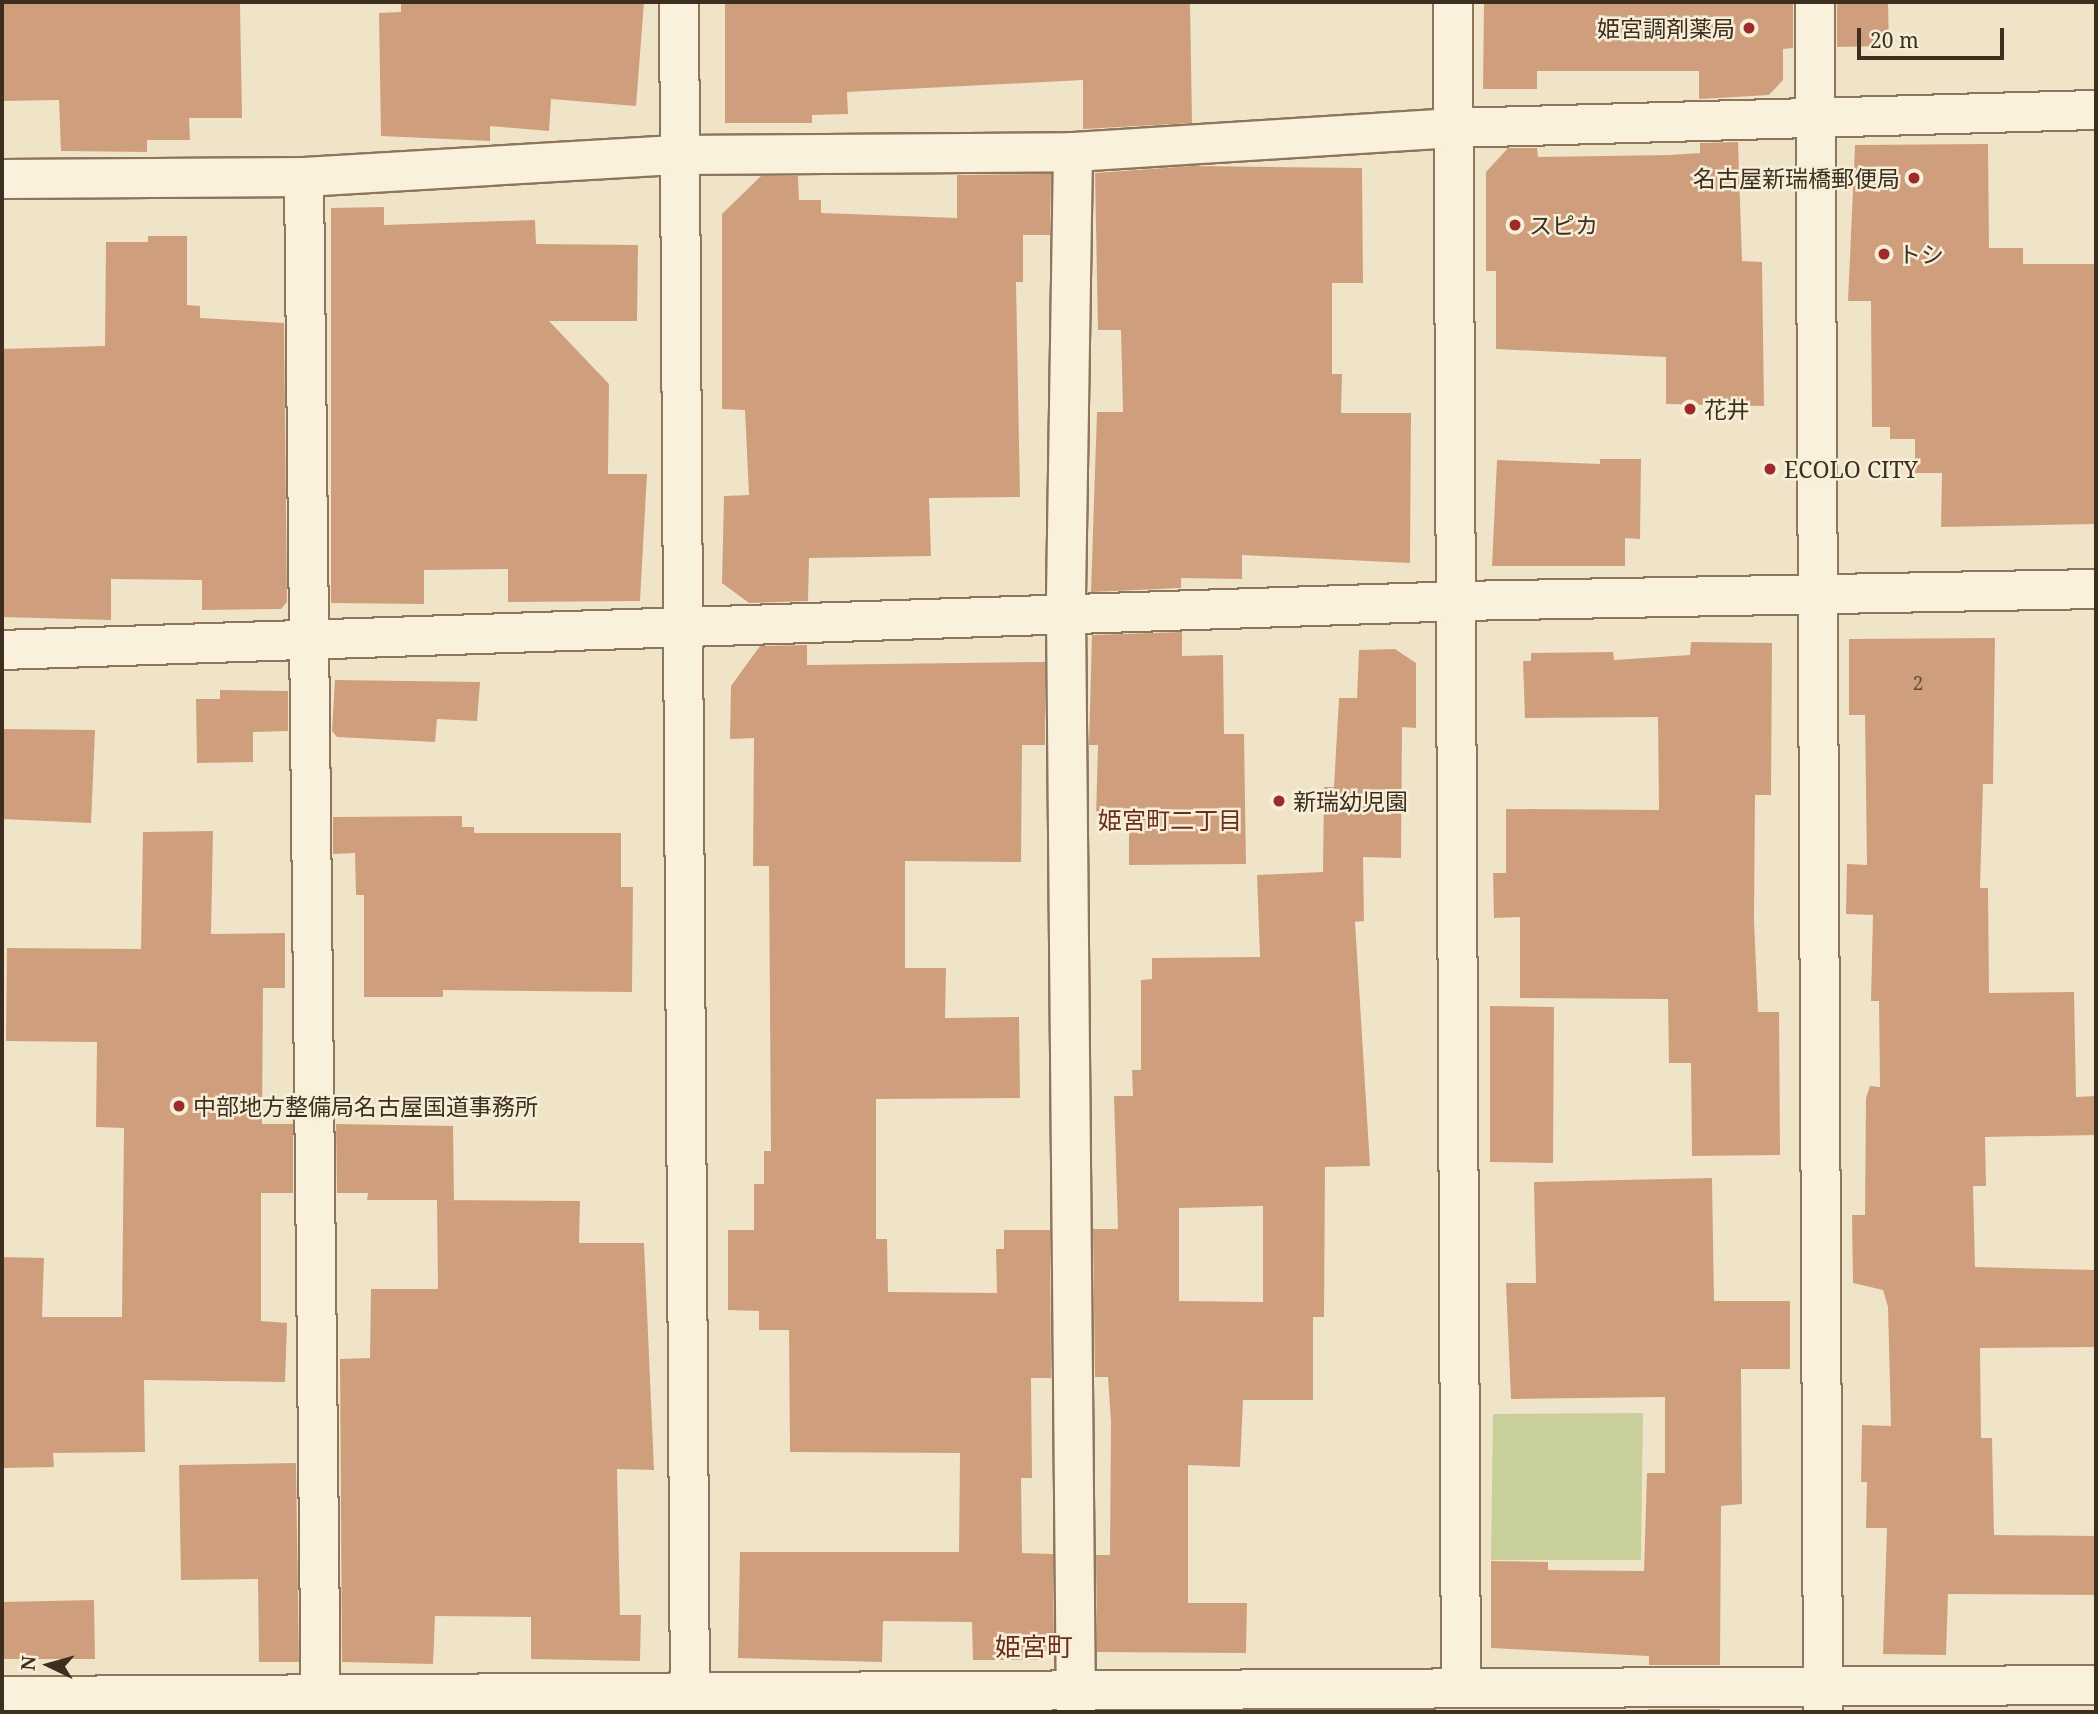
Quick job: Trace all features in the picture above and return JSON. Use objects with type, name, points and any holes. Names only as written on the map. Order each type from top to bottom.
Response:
[{"type":"street","points":[[679,2],[690,1700]]},
{"type":"street","points":[[1453,2],[1460,601],[1461,1686]]},
{"type":"street","points":[[1815,2],[1815,593],[1823,1700]]},
{"type":"street","points":[[2,179],[304,177],[680,155],[1073,152],[1454,128],[2096,110]]},
{"type":"street","points":[[1073,152],[1066,612],[1076,1702]]},
{"type":"street","points":[[304,177],[321,1704]]},
{"type":"street","points":[[2,650],[683,628],[1066,612],[1815,593],[2096,589]]},
{"type":"street","points":[[2,1696],[321,1704],[690,1700],[1076,1702],[1461,1686],[1823,1700],[2096,1685]]},
{"type":"green space","points":[[1643,1413],[1641,1560],[1491,1560],[1493,1414]]},
{"type":"building","points":[[2,2],[240,4],[242,118],[189,118],[190,140],[147,140],[147,152],[61,151],[59,100],[2,101]]},
{"type":"building","points":[[401,2],[644,2],[636,106],[551,99],[549,131],[490,126],[490,141],[381,136],[379,13],[401,12]]},
{"type":"building","points":[[725,2],[1190,2],[1192,123],[1083,129],[1083,80],[847,92],[848,114],[812,115],[812,123],[725,123]]},
{"type":"building","points":[[1484,2],[1793,2],[1793,48],[1783,49],[1783,80],[1769,95],[1699,99],[1699,71],[1537,71],[1537,89],[1483,89]]},
{"type":"building","points":[[1837,2],[1888,2],[1889,46],[1837,47]]},
{"type":"building","points":[[1738,142],[1742,261],[1762,262],[1764,406],[1666,404],[1666,357],[1496,349],[1496,271],[1486,271],[1486,172],[1508,148],[1537,148],[1538,157],[1669,155],[1700,153],[1700,143]]},
{"type":"building","points":[[1988,144],[1989,248],[2023,248],[2023,264],[2096,264],[2096,524],[1941,527],[1942,473],[1915,473],[1915,439],[1890,439],[1890,427],[1872,427],[1871,301],[1848,301],[1855,145]]},
{"type":"building","points":[[1192,166],[1362,168],[1363,283],[1332,283],[1332,374],[1342,374],[1341,413],[1411,413],[1410,563],[1242,555],[1242,579],[1181,578],[1181,588],[1091,592],[1097,412],[1123,412],[1121,330],[1098,330],[1095,173]]},
{"type":"building","points":[[1051,174],[1050,235],[1023,235],[1023,282],[1016,282],[1020,497],[929,498],[931,556],[809,558],[808,601],[749,603],[722,583],[724,496],[749,495],[745,410],[722,409],[722,214],[761,176],[798,176],[799,200],[821,200],[821,213],[957,218],[957,175]]},
{"type":"building","points":[[384,207],[384,225],[535,220],[536,244],[638,245],[637,321],[549,321],[609,384],[608,474],[647,474],[640,601],[508,602],[508,569],[424,570],[424,604],[331,603],[331,208]]},
{"type":"building","points":[[148,236],[187,236],[187,305],[200,306],[200,318],[284,323],[287,602],[281,609],[202,610],[202,580],[111,579],[111,620],[2,617],[2,349],[105,346],[106,242],[148,242]]},
{"type":"building","points":[[1600,459],[1641,459],[1640,539],[1625,538],[1625,566],[1492,566],[1497,460],[1600,464]]},
{"type":"building","points":[[1182,632],[1182,656],[1223,655],[1224,734],[1244,734],[1246,864],[1129,865],[1129,817],[1096,817],[1098,745],[1089,745],[1092,635]]},
{"type":"building","points":[[1995,638],[1993,784],[1983,784],[1980,888],[1988,888],[1989,993],[2074,992],[2076,1097],[2096,1096],[2096,1135],[1985,1137],[1986,1186],[1973,1186],[1975,1267],[2096,1270],[2096,1347],[1980,1348],[1981,1438],[1992,1438],[1994,1535],[2096,1536],[2096,1595],[1948,1594],[1946,1655],[1883,1654],[1887,1528],[1866,1528],[1867,1482],[1861,1482],[1862,1425],[1891,1426],[1888,1307],[1883,1290],[1853,1283],[1852,1215],[1865,1215],[1866,1098],[1870,1086],[1880,1087],[1879,1001],[1871,1001],[1873,915],[1846,914],[1847,864],[1867,865],[1865,715],[1849,715],[1849,639]]},
{"type":"building","points":[[1691,642],[1772,643],[1771,795],[1755,795],[1754,920],[1758,1012],[1779,1012],[1780,1155],[1692,1156],[1691,1063],[1669,1063],[1668,999],[1520,998],[1520,917],[1494,918],[1493,873],[1506,873],[1506,809],[1659,810],[1658,717],[1525,718],[1523,661],[1531,661],[1531,653],[1613,652],[1614,660],[1690,655]]},
{"type":"building","points":[[807,645],[807,665],[1045,662],[1045,745],[1022,745],[1021,862],[905,861],[905,968],[946,968],[945,1018],[1019,1017],[1020,1098],[876,1099],[876,1239],[887,1239],[888,1292],[997,1293],[996,1249],[1004,1249],[1004,1230],[1050,1230],[1051,1378],[1031,1378],[1032,1478],[1021,1478],[1022,1553],[1053,1554],[1054,1651],[1043,1651],[1043,1660],[973,1660],[972,1622],[883,1621],[882,1662],[738,1658],[740,1552],[959,1552],[960,1453],[790,1452],[789,1330],[759,1330],[759,1311],[728,1310],[728,1230],[754,1230],[754,1184],[764,1184],[764,1151],[771,1151],[769,866],[753,866],[754,738],[730,739],[731,686],[760,646]]},
{"type":"building","points":[[1395,649],[1416,663],[1416,728],[1402,727],[1401,858],[1363,857],[1364,921],[1355,922],[1370,1166],[1325,1167],[1324,1317],[1313,1317],[1313,1400],[1243,1400],[1240,1467],[1188,1465],[1188,1603],[1247,1603],[1246,1653],[1097,1652],[1096,1555],[1110,1555],[1111,1422],[1108,1377],[1095,1377],[1093,1229],[1118,1229],[1114,1096],[1133,1096],[1132,1070],[1141,1070],[1141,980],[1152,979],[1152,958],[1260,957],[1257,875],[1323,872],[1324,787],[1334,787],[1339,698],[1357,698],[1359,650]],"holes":[[[1263,1206],[1263,1302],[1179,1301],[1179,1208]]]},
{"type":"building","points":[[335,680],[480,682],[477,721],[437,719],[435,742],[337,737],[332,731]]},
{"type":"building","points":[[220,690],[288,691],[288,731],[253,732],[253,762],[197,763],[196,699],[220,699]]},
{"type":"building","points":[[2,729],[95,730],[91,823],[2,819]]},
{"type":"building","points":[[462,816],[462,827],[474,827],[474,833],[621,833],[621,887],[633,887],[632,992],[443,990],[443,997],[364,997],[364,895],[356,895],[355,853],[333,854],[333,817]]},
{"type":"building","points":[[213,831],[211,934],[285,933],[285,988],[263,988],[262,1124],[293,1124],[293,1193],[261,1193],[261,1321],[287,1323],[285,1382],[144,1380],[145,1452],[53,1453],[54,1467],[2,1468],[2,1257],[44,1258],[42,1317],[122,1317],[124,1128],[96,1127],[97,1042],[6,1041],[7,948],[141,949],[143,832]]},
{"type":"building","points":[[1490,1006],[1554,1007],[1553,1163],[1490,1162]]},
{"type":"building","points":[[336,1124],[453,1126],[454,1200],[367,1200],[368,1193],[337,1193]]},
{"type":"building","points":[[1712,1178],[1714,1301],[1790,1301],[1790,1369],[1741,1369],[1742,1504],[1721,1506],[1720,1665],[1649,1665],[1649,1656],[1491,1648],[1491,1561],[1548,1562],[1548,1570],[1644,1571],[1647,1473],[1665,1473],[1665,1397],[1511,1399],[1506,1283],[1536,1283],[1534,1182]]},
{"type":"building","points":[[437,1200],[580,1201],[579,1243],[644,1243],[654,1470],[617,1469],[620,1615],[641,1615],[640,1661],[531,1659],[531,1617],[435,1616],[433,1664],[342,1662],[340,1359],[370,1358],[371,1289],[438,1289]]},
{"type":"building","points":[[296,1463],[299,1662],[259,1662],[258,1579],[181,1580],[179,1465]]},
{"type":"building","points":[[94,1600],[95,1659],[2,1659],[2,1602]]},
{"type":"building","points":[[1648,1709],[1720,1709],[1720,1712],[1648,1712]]},
{"type":"place","name":"姫宮調剤薬局","points":[[1749,28]]},
{"type":"place","name":"名古屋新瑞橋郵便局","points":[[1914,178]]},
{"type":"place","name":"スピカ","points":[[1515,225]]},
{"type":"place","name":"トシ","points":[[1884,254]]},
{"type":"place","name":"花井","points":[[1690,409]]},
{"type":"place","name":"ECOLO CITY","points":[[1770,469]]},
{"type":"place","name":"新瑞幼児園","points":[[1279,801]]},
{"type":"place","name":"中部地方整備局名古屋国道事務所","points":[[179,1106]]},
{"type":"district","name":"姫宮町二丁目","points":[[1170,820]]},
{"type":"district","name":"姫宮町","points":[[1034,1647]]}]
